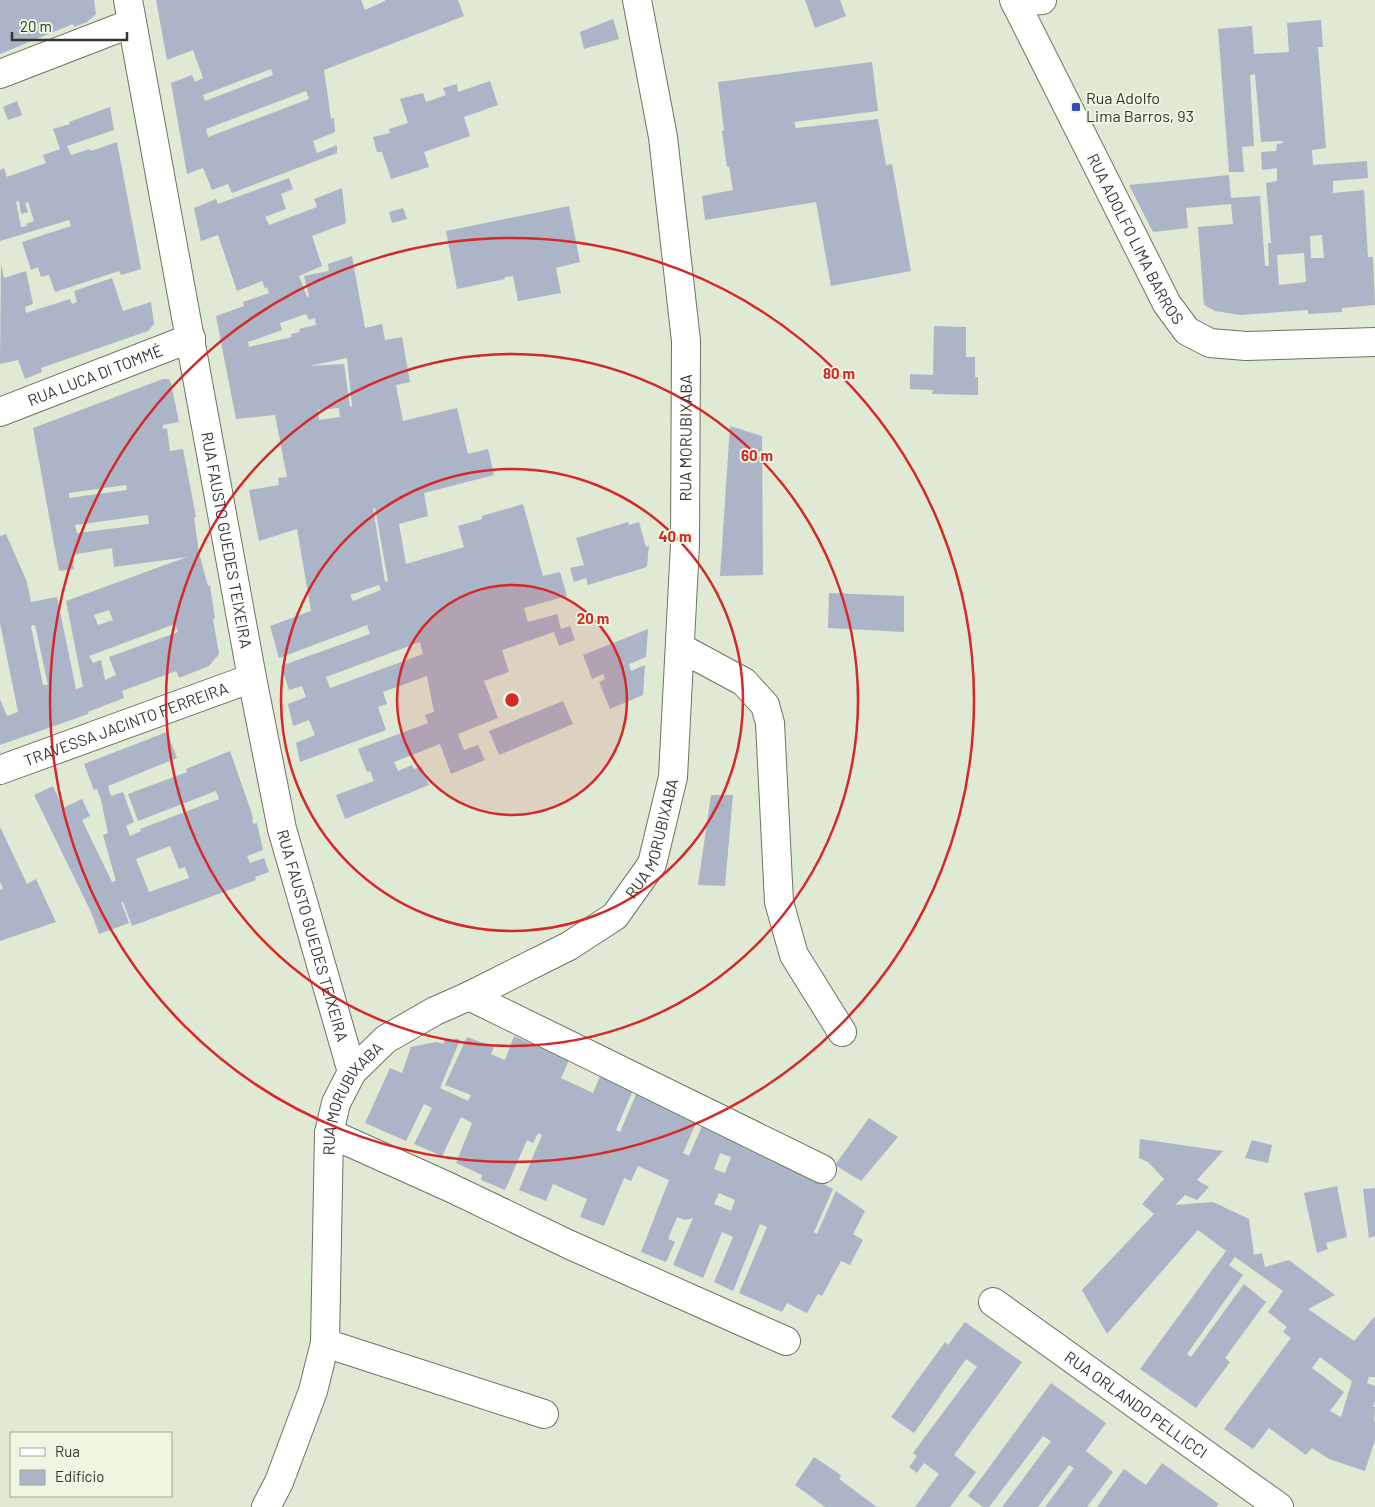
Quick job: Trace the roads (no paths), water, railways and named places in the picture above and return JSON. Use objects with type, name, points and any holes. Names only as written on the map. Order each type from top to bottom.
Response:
[{"type":"street","name":"RUA MORUBIXABA","points":[[266,1507],[279,1482],[313,1391],[325,1343],[329,1133],[336,1103],[352,1072],[386,1039],[435,1011],[569,946],[615,916],[652,864],[673,776],[685,544],[686,341],[663,137],[637,0]]},
{"type":"street","points":[[1014,1],[1042,0]]},
{"type":"street","name":"RUA ADOLFO LIMA BARROS","points":[[1014,1],[1168,304],[1187,331],[1210,343],[1246,346],[1375,342]]},
{"type":"street","points":[[0,74],[130,12]]},
{"type":"street","name":"RUA FAUSTO GUEDES TEIXEIRA","points":[[130,12],[252,678],[282,829],[352,1072]]},
{"type":"street","name":"RUA LUCA DI TOMMÉ","points":[[0,412],[191,338]]},
{"type":"street","points":[[680,648],[744,682],[765,705],[770,723],[779,902],[794,955],[842,1032]]},
{"type":"street","name":"TRAVESSA JACINTO FERREIRA","points":[[0,770],[252,678]]},
{"type":"street","points":[[469,996],[822,1169]]},
{"type":"street","points":[[329,1133],[450,1187],[578,1249],[786,1341]]},
{"type":"street","name":"RUA ORLANDO PELLICCI","points":[[993,1302],[1278,1507]]},
{"type":"street","points":[[325,1343],[544,1414]]},
{"type":"place","name":"Rua Adolfo Lima Barros, 93","points":[[1076,107]]}]
